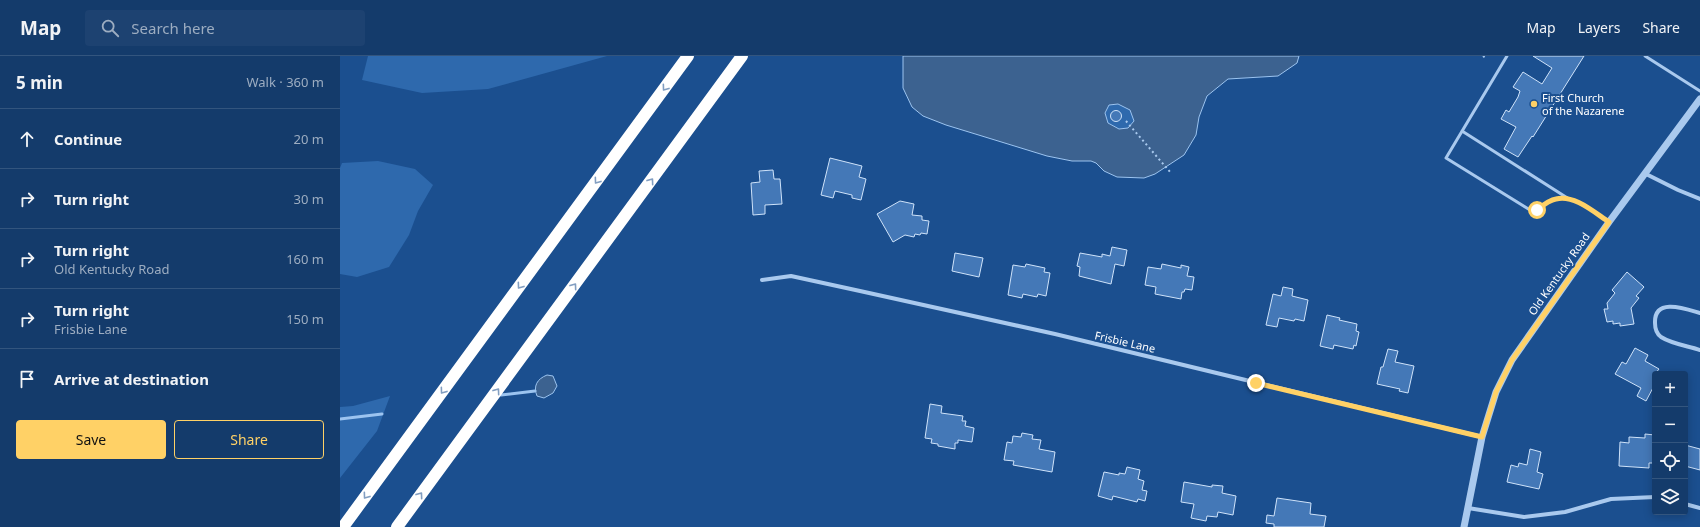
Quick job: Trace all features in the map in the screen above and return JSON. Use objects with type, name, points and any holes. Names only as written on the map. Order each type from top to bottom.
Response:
[{"type":"highway","points":[[343,527],[688,56]]},
{"type":"highway","points":[[398,527],[742,56]]},
{"type":"street","name":"Old Kentucky Road","points":[[1464,527],[1482,437],[1496,392],[1512,360],[1609,222],[1700,99]]},
{"type":"street","points":[[1646,174],[1700,199]]},
{"type":"street","name":"Frisbie Lane","points":[[762,280],[791,276],[860,291],[1062,336],[1482,437]]},
{"type":"street","points":[[1700,313],[1679,307],[1667,306],[1660,310],[1655,317],[1656,330],[1661,336],[1700,350]]},
{"type":"street","points":[[1468,508],[1524,517],[1565,512],[1611,499],[1652,498]]},
{"type":"street","points":[[1688,505],[1700,508]]},
{"type":"lane","points":[[1507,56],[1446,158],[1530,210],[1537,210],[1556,199],[1571,200]]},
{"type":"lane","points":[[1645,56],[1700,90]]},
{"type":"lane","points":[[1462,131],[1571,200],[1584,206],[1609,222]]},
{"type":"path","points":[[1483,56],[1487,59]]},
{"type":"path","points":[[1126,121],[1171,173]]},
{"type":"shaded area","points":[[368,56],[607,56],[488,89],[422,93],[362,80]]},
{"type":"shaded area","points":[[903,56],[1299,56],[1297,63],[1278,76],[1228,79],[1207,96],[1199,117],[1196,135],[1184,155],[1155,174],[1144,178],[1117,177],[1104,171],[1096,163],[1091,161],[1072,161],[1047,156],[946,125],[923,116],[912,107],[903,88]],"holes":[[[1118,104],[1130,110],[1134,121],[1128,128],[1119,129],[1108,123],[1105,113],[1109,105]]]},
{"type":"shaded area","points":[[1118,104],[1130,109],[1134,121],[1128,128],[1119,129],[1108,123],[1105,114],[1109,105]]},
{"type":"shaded area","points":[[378,161],[415,169],[433,185],[418,211],[409,235],[389,267],[357,277],[340,274],[340,168],[342,163]]},
{"type":"shaded area","points":[[547,375],[553,376],[557,386],[553,393],[544,398],[537,396],[535,389],[537,383]]},
{"type":"shaded area","points":[[390,396],[377,431],[340,478],[340,407],[353,406]]},
{"type":"building","name":"First Church of the Nazarene","points":[[1533,56],[1584,56],[1533,137],[1532,136],[1518,157],[1504,149],[1516,127],[1501,119],[1506,110],[1509,112],[1518,97],[1520,91],[1513,87],[1523,72],[1542,84],[1552,68]]},
{"type":"building","points":[[1116,110],[1120,112],[1122,116],[1120,120],[1116,122],[1112,120],[1110,116],[1112,112]]},
{"type":"building","points":[[830,158],[862,166],[859,177],[866,179],[861,200],[852,198],[852,195],[835,191],[833,198],[821,195]]},
{"type":"building","points":[[773,170],[774,179],[780,179],[782,204],[765,205],[765,214],[753,215],[751,183],[760,182],[759,171]]},
{"type":"building","points":[[900,201],[914,204],[912,215],[922,216],[922,220],[929,221],[927,234],[915,234],[914,237],[905,235],[893,242],[877,214]]},
{"type":"building","points":[[1112,247],[1127,250],[1124,266],[1115,264],[1111,284],[1079,276],[1080,267],[1077,266],[1080,253],[1102,257],[1102,254],[1110,256]]},
{"type":"building","points":[[955,253],[983,258],[979,277],[952,271]]},
{"type":"building","points":[[1026,264],[1045,268],[1044,272],[1050,273],[1046,296],[1038,294],[1037,297],[1023,294],[1022,298],[1008,295],[1013,265],[1025,267]]},
{"type":"building","points":[[1162,264],[1181,268],[1181,265],[1189,267],[1187,276],[1194,277],[1192,290],[1185,289],[1184,292],[1182,292],[1181,299],[1155,294],[1156,287],[1145,285],[1148,267],[1161,269]]},
{"type":"building","points":[[1627,272],[1644,287],[1636,296],[1639,298],[1631,308],[1634,324],[1620,326],[1620,323],[1613,324],[1613,321],[1607,322],[1604,309],[1608,309],[1607,303],[1615,293],[1612,290]]},
{"type":"building","points":[[1283,287],[1293,289],[1292,296],[1308,300],[1304,321],[1279,318],[1277,327],[1266,325],[1273,294],[1281,296]]},
{"type":"building","points":[[1327,315],[1340,318],[1339,320],[1357,324],[1356,331],[1359,332],[1356,346],[1354,345],[1353,349],[1334,345],[1333,349],[1320,346]]},
{"type":"building","points":[[1635,348],[1648,355],[1645,361],[1659,369],[1657,371],[1652,371],[1652,390],[1646,401],[1637,396],[1641,388],[1615,374],[1622,362],[1626,364]]},
{"type":"building","points":[[1388,349],[1398,351],[1395,362],[1414,366],[1408,393],[1399,391],[1400,389],[1377,384],[1381,367],[1383,367]]},
{"type":"building","points":[[930,404],[942,406],[941,413],[963,416],[962,421],[966,421],[965,426],[974,428],[972,442],[958,440],[958,443],[955,443],[955,449],[938,446],[938,444],[931,443],[932,439],[925,438]]},
{"type":"building","points":[[1022,433],[1033,435],[1032,439],[1041,440],[1039,449],[1055,452],[1052,472],[1013,465],[1014,461],[1004,460],[1007,442],[1012,443],[1013,436],[1021,437]]},
{"type":"building","points":[[1645,434],[1652,435],[1652,463],[1649,463],[1649,468],[1619,466],[1620,442],[1629,443],[1629,437],[1645,438]]},
{"type":"building","points":[[1688,446],[1700,449],[1700,470],[1688,467]]},
{"type":"building","points":[[1530,449],[1541,452],[1537,472],[1543,474],[1539,489],[1507,482],[1511,465],[1518,467],[1519,463],[1527,465]]},
{"type":"building","points":[[1127,467],[1140,470],[1138,479],[1144,481],[1142,490],[1147,491],[1145,501],[1138,499],[1137,502],[1113,496],[1112,500],[1098,496],[1104,472],[1119,475],[1119,473],[1125,474]]},
{"type":"building","points":[[1184,482],[1212,487],[1212,485],[1223,486],[1222,493],[1236,496],[1233,515],[1218,512],[1217,517],[1207,516],[1206,521],[1191,518],[1194,504],[1181,502]]},
{"type":"building","points":[[1277,498],[1311,503],[1310,514],[1326,516],[1324,527],[1274,527],[1274,524],[1266,523],[1267,515],[1274,516]]},
{"type":"waterway","points":[[501,395],[535,391]]},
{"type":"waterway","points":[[340,419],[382,414]]},
{"type":"place","name":"First Church of the Nazarene","points":[[1534,104]]},
{"type":"route","points":[[1256,383],[1482,437],[1496,392],[1512,360],[1609,222],[1584,206],[1571,200],[1556,199],[1537,210]]}]
